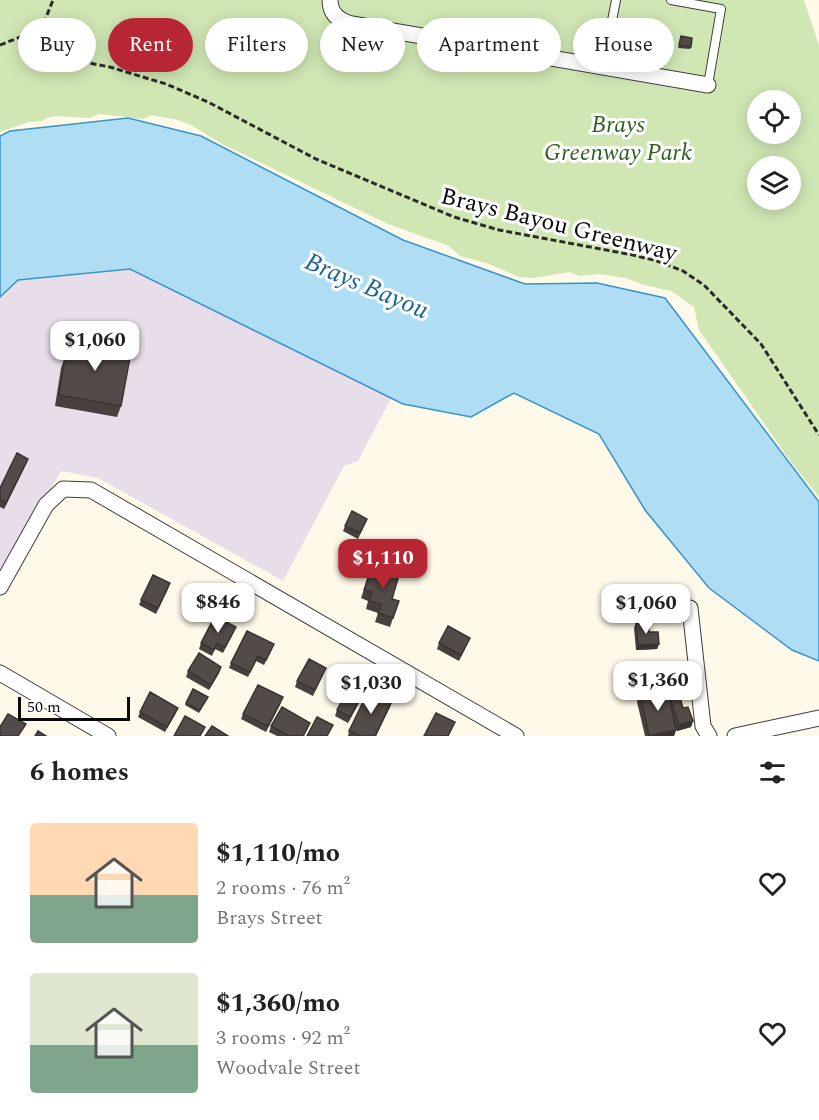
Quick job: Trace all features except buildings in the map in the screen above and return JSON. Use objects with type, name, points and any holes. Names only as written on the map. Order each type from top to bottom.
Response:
[{"type":"street","points":[[330,0],[330,9],[343,22],[573,62]]},
{"type":"street","points":[[632,72],[708,85]]},
{"type":"street","points":[[0,587],[46,505],[63,489],[91,490],[516,736]]},
{"type":"street","points":[[690,608],[702,726],[709,736]]},
{"type":"street","points":[[0,673],[108,736]]},
{"type":"street","points":[[735,736],[819,718]]},
{"type":"lane","points":[[613,18],[616,0]]},
{"type":"lane","points":[[672,0],[721,9],[708,85]]},
{"type":"path","points":[[46,18],[53,0]]},
{"type":"path","points":[[0,45],[18,38]]},
{"type":"path","name":"Brays Bayou Greenway","points":[[96,65],[138,75],[190,93],[316,159],[437,211],[499,230],[633,255],[683,271],[704,285],[761,344],[819,435]]},
{"type":"shaded area","points":[[130,269],[391,398],[358,461],[344,466],[283,581],[98,478],[61,471],[0,575],[0,297],[18,280]]},
{"type":"green space","name":"Brays Greenway Park","points":[[0,0],[804,0],[819,45],[819,497],[791,462],[699,330],[694,307],[671,291],[625,278],[599,274],[580,276],[569,272],[534,278],[519,277],[489,264],[460,256],[449,246],[388,224],[222,144],[191,125],[178,120],[151,115],[143,119],[99,114],[90,118],[56,116],[42,121],[29,122],[0,132]]},
{"type":"water","name":"Brays Bayou","points":[[128,118],[201,136],[403,240],[525,284],[597,283],[665,298],[819,502],[819,661],[792,650],[709,588],[645,510],[599,434],[514,393],[471,417],[403,404],[130,269],[18,280],[0,297],[0,136],[10,131]]}]
